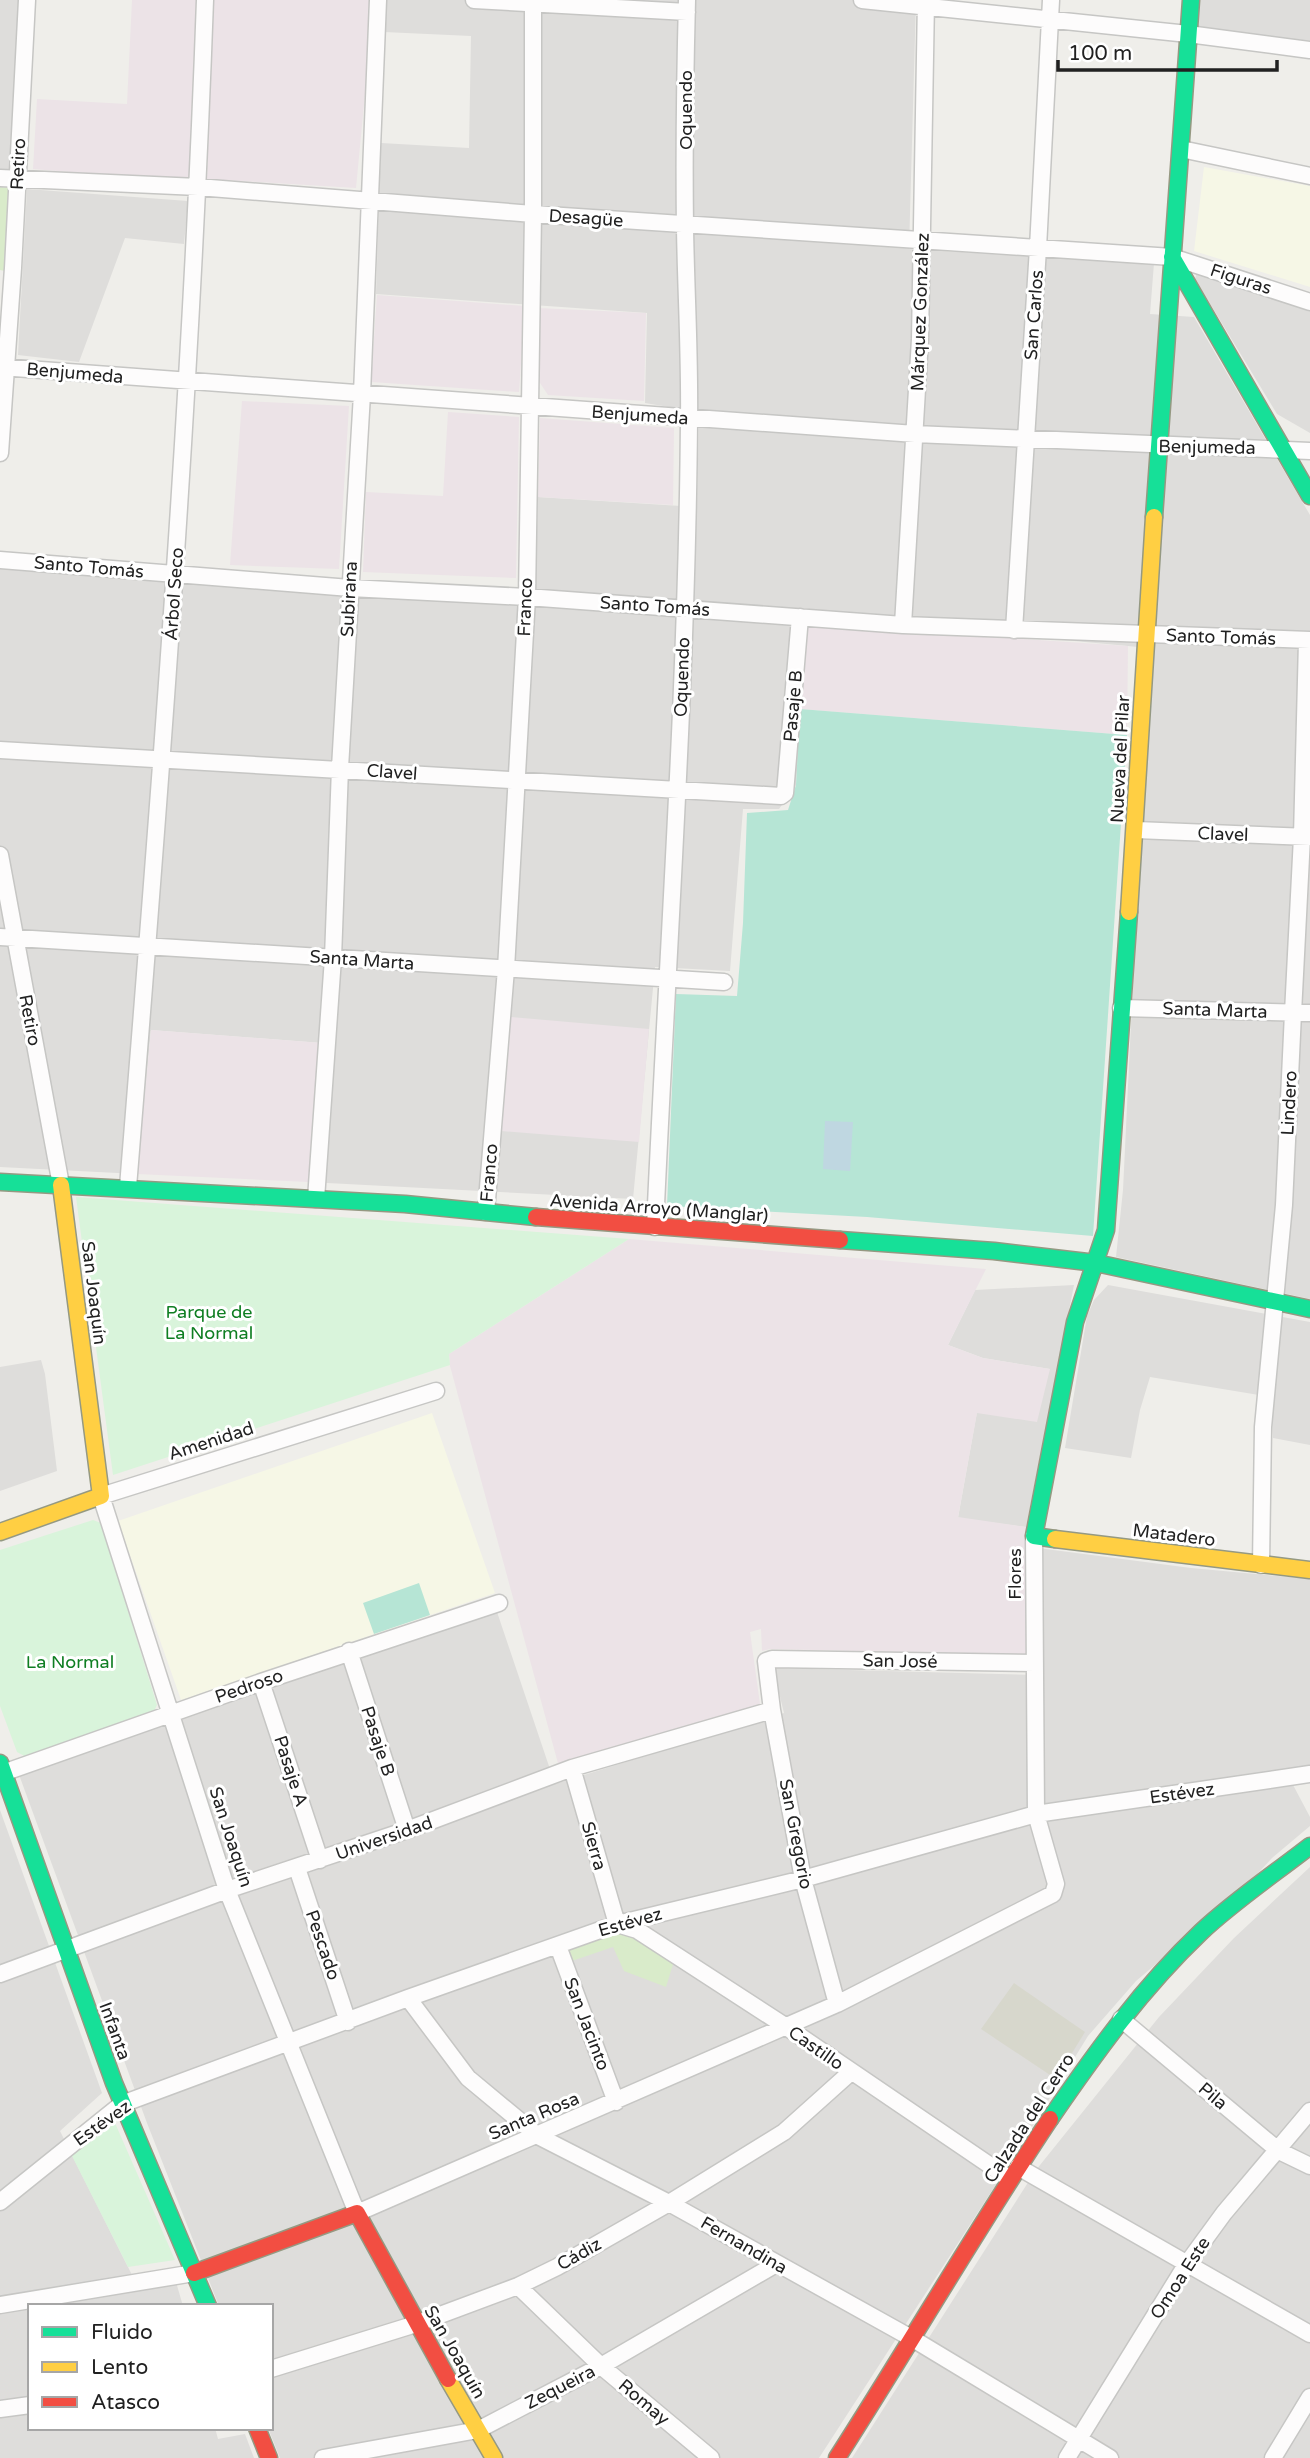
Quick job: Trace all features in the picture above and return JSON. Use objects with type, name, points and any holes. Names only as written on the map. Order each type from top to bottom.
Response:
[{"type":"main road","name":"Nueva del Pilar","points":[[1096,1263],[1106,1230],[1136,830],[1146,635],[1191,0]]},
{"type":"main road","points":[[1172,257],[1310,496]]},
{"type":"main road","name":"Avenida Arroyo (Manglar)","points":[[0,1182],[316,1199],[994,1251],[1096,1263],[1310,1309]]},
{"type":"main road","name":"San Joaquín","points":[[61,1185],[101,1496]]},
{"type":"main road","name":"Flores","points":[[1034,1536],[1075,1322],[1096,1263]]},
{"type":"main road","name":"Amenidad","points":[[0,1532],[101,1496]]},
{"type":"main road","name":"Matadero","points":[[1034,1536],[1310,1570]]},
{"type":"main road","name":"Infanta","points":[[1,1770],[122,2105],[207,2304]]},
{"type":"main road","name":"Calzada del Cerro","points":[[837,2458],[1014,2173],[1102,2043],[1162,1972],[1202,1931],[1310,1846]]},
{"type":"main road","name":"San Joaquín","points":[[357,2213],[416,2324],[494,2458]]},
{"type":"main road","name":"Santa Rosa","points":[[194,2273],[357,2213]]},
{"type":"main road","points":[[258,2430],[269,2458]]},
{"type":"street","name":"Retiro","points":[[0,453],[3,367],[18,180],[27,0]]},
{"type":"street","name":"Árbol Seco","points":[[128,1187],[176,574],[198,187],[205,0]]},
{"type":"street","name":"Subirana","points":[[316,1199],[333,958],[340,768],[362,394],[378,0]]},
{"type":"street","points":[[474,0],[687,6]]},
{"type":"street","points":[[862,0],[926,3],[1310,50]]},
{"type":"street","name":"San Carlos","points":[[1014,630],[1051,0]]},
{"type":"street","name":"Franco","points":[[486,1212],[506,969],[527,597],[533,214],[532,2]]},
{"type":"street","name":"Márquez González","points":[[903,625],[923,241],[926,3]]},
{"type":"street","name":"Oquendo","points":[[655,1227],[666,979],[679,789],[689,418],[685,225],[687,6]]},
{"type":"street","points":[[1181,149],[1310,176]]},
{"type":"street","name":"Desagüe","points":[[0,178],[198,187],[685,225],[1172,257]]},
{"type":"street","name":"Figuras","points":[[1172,257],[1310,302]]},
{"type":"street","name":"Benjumeda","points":[[3,367],[915,434],[1310,451]]},
{"type":"street","name":"Santo Tomás","points":[[0,560],[350,588],[527,597],[903,625],[1308,640]]},
{"type":"street","name":"Pasaje B","points":[[784,795],[800,617]]},
{"type":"street","name":"Lindero","points":[[1261,1565],[1263,1427],[1284,1205],[1293,1013],[1306,837],[1308,640]]},
{"type":"street","name":"Clavel","points":[[0,750],[784,795]]},
{"type":"street","name":"Clavel","points":[[1136,830],[1306,837]]},
{"type":"street","name":"Retiro","points":[[0,855],[7,937],[61,1185]]},
{"type":"street","name":"Santa Marta","points":[[7,937],[723,982]]},
{"type":"street","name":"Santa Marta","points":[[1121,1008],[1310,1013]]},
{"type":"street","name":"Amenidad","points":[[101,1496],[436,1391]]},
{"type":"street","name":"San Joaquín","points":[[101,1496],[227,1890],[357,2213]]},
{"type":"street","name":"Flores","points":[[1034,1536],[1036,1814],[1056,1889]]},
{"type":"street","name":"Pedroso","points":[[1,1770],[349,1651],[499,1603]]},
{"type":"street","name":"Pasaje B","points":[[349,1651],[407,1830]]},
{"type":"street","name":"San José","points":[[766,1661],[1035,1663]]},
{"type":"street","name":"San Gregorio","points":[[766,1661],[772,1710],[803,1879],[837,2004]]},
{"type":"street","name":"Pasaje A","points":[[261,1682],[320,1860]]},
{"type":"street","name":"Universidad","points":[[0,1974],[227,1890],[407,1830],[572,1768],[772,1710]]},
{"type":"street","name":"Sierra","points":[[572,1768],[617,1924]]},
{"type":"street","name":"Estévez","points":[[0,2202],[122,2105],[408,1998],[617,1924],[803,1879],[1036,1814],[1310,1774]]},
{"type":"street","name":"Pescado","points":[[297,1868],[348,2022]]},
{"type":"street","name":"Santa Rosa","points":[[357,2213],[837,2004],[1053,1894],[1056,1889]]},
{"type":"street","name":"Castillo","points":[[617,1924],[637,1930],[851,2072],[1014,2173],[1310,2334]]},
{"type":"street","name":"San Jacinto","points":[[558,1946],[616,2102]]},
{"type":"street","name":"Fernandina","points":[[408,1998],[468,2078],[538,2136],[669,2203],[913,2339],[1110,2458]]},
{"type":"street","name":"Pila","points":[[1121,2019],[1279,2151],[1310,2166]]},
{"type":"street","name":"Cádiz","points":[[273,2369],[416,2324],[518,2286],[669,2203],[784,2132],[851,2072]]},
{"type":"street","name":"Omoa Este","points":[[1067,2458],[1186,2265],[1224,2213],[1310,2111]]},
{"type":"street","name":"Zequeira","points":[[323,2458],[478,2430],[601,2366],[776,2264]]},
{"type":"street","name":"Santa Rosa","points":[[0,2305],[194,2273]]},
{"type":"street","name":"Romay","points":[[518,2286],[601,2366],[711,2458]]},
{"type":"street","points":[[1273,2458],[1310,2397]]},
{"type":"street","points":[[0,2409],[28,2405]]},
{"type":"shaded area","points":[[0,0],[23,0],[13,173],[0,172]]},
{"type":"shaded area","points":[[132,0],[200,0],[192,182],[33,169],[37,99],[127,104]]},
{"type":"shaded area","points":[[213,0],[374,0],[356,188],[207,179]]},
{"type":"shaded area","points":[[385,0],[916,0],[909,249],[1154,263],[1150,314],[1194,317],[1310,515],[1310,1299],[1116,1257],[1123,1190],[1149,648],[801,615],[801,711],[796,785],[779,809],[743,809],[730,971],[655,967],[633,1199],[308,1182],[322,1043],[151,1030],[137,1174],[0,1167],[0,567],[535,603],[538,497],[697,507],[699,412],[645,403],[647,313],[376,294],[381,143],[469,148],[471,36],[384,32]]},
{"type":"shaded area","points":[[1198,0],[1310,0],[1310,41],[1197,29]]},
{"type":"shaded area","points":[[1204,167],[1310,186],[1310,287],[1194,251]]},
{"type":"shaded area","points":[[27,189],[188,201],[184,244],[125,238],[79,362],[18,355]]},
{"type":"shaded area","points":[[1197,272],[1310,306],[1310,433],[1277,414],[1195,279]]},
{"type":"shaded area","points":[[377,295],[525,306],[519,392],[371,382]]},
{"type":"shaded area","points":[[538,308],[646,313],[644,401],[548,395],[538,380]]},
{"type":"shaded area","points":[[242,401],[349,406],[339,569],[230,565]]},
{"type":"shaded area","points":[[448,412],[519,417],[516,578],[363,572],[366,492],[443,496]]},
{"type":"shaded area","points":[[540,418],[674,428],[673,505],[538,497]]},
{"type":"shaded area","points":[[803,624],[1128,646],[1127,735],[800,709]]},
{"type":"shaded area","points":[[511,1017],[649,1029],[639,1142],[501,1131]]},
{"type":"shaded area","points":[[151,1030],[322,1043],[308,1182],[137,1174]]},
{"type":"shaded area","points":[[629,1239],[986,1269],[948,1345],[983,1358],[1050,1369],[1037,1422],[977,1413],[958,1517],[1026,1527],[1029,1655],[770,1649],[762,1651],[761,1629],[750,1632],[760,1704],[559,1767],[450,1366],[449,1354]]},
{"type":"shaded area","points":[[1074,1285],[1026,1527],[958,1518],[977,1412],[1050,1369],[983,1358],[948,1345],[975,1290]]},
{"type":"shaded area","points":[[1108,1285],[1310,1322],[1310,1445],[1273,1438],[1271,1397],[1150,1377],[1140,1410],[1131,1458],[1065,1448],[1087,1316],[1094,1300]]},
{"type":"shaded area","points":[[41,1360],[57,1471],[0,1491],[0,1367]]},
{"type":"shaded area","points":[[432,1413],[495,1593],[181,1700],[118,1521]]},
{"type":"shaded area","points":[[1038,1548],[1191,1568],[1310,1579],[1310,1768],[1292,1783],[1310,1817],[1310,1826],[1272,1858],[1239,1894],[1136,1981],[1088,2036],[1006,2169],[819,2458],[280,2458],[269,2430],[273,2430],[273,2304],[218,2304],[147,2123],[18,1772],[496,1609],[555,1784],[784,1713],[773,1668],[1038,1675]]},
{"type":"shaded area","points":[[0,1810],[102,2093],[60,2131],[138,2287],[176,2282],[182,2304],[28,2304],[28,2430],[216,2430],[218,2439],[245,2434],[254,2458],[0,2458]]},
{"type":"shaded area","points":[[1310,1867],[1310,2458],[852,2458],[1036,2170],[1159,2017],[1234,1938]]},
{"type":"shaded area","points":[[1014,1983],[1085,2032],[1056,2079],[981,2029]]},
{"type":"green space","points":[[0,187],[11,188],[5,271],[0,270]]},
{"type":"green space","points":[[800,709],[1127,735],[1093,1236],[867,1217],[667,1206],[676,994],[737,996],[747,813],[788,810],[796,785]]},
{"type":"green space","name":"Parque de La Normal","points":[[76,1197],[629,1239],[449,1354],[450,1365],[113,1475]]},
{"type":"green space","name":"La Normal","points":[[93,1520],[101,1523],[157,1705],[154,1711],[28,1758],[17,1752],[0,1706],[0,1550]]},
{"type":"green space","points":[[419,1583],[430,1615],[374,1634],[363,1603]]},
{"type":"green space","points":[[625,1930],[674,1961],[666,1987],[624,1971],[613,1947],[569,1962],[565,1950]]},
{"type":"green space","points":[[115,2123],[175,2260],[128,2267],[71,2154]]},
{"type":"water","points":[[825,1121],[853,1122],[850,1171],[823,1169]]},
{"type":"traffic: fast","points":[[1154,517],[1191,0]]},
{"type":"traffic: fast","points":[[1172,257],[1310,496]]},
{"type":"traffic: fast","points":[[1055,1539],[1034,1536],[1075,1322],[1106,1230],[1129,912]]},
{"type":"traffic: fast","points":[[0,1182],[405,1204],[536,1217]]},
{"type":"traffic: fast","points":[[840,1240],[994,1251],[1096,1263],[1310,1309]]},
{"type":"traffic: fast","points":[[0,1763],[114,2083],[207,2304]]},
{"type":"traffic: fast","points":[[1050,2119],[1121,2021],[1179,1953],[1227,1909],[1310,1846]]},
{"type":"traffic: slow","points":[[1129,912],[1154,517]]},
{"type":"traffic: slow","points":[[0,1532],[101,1496],[61,1185]]},
{"type":"traffic: slow","points":[[1055,1539],[1310,1570]]},
{"type":"traffic: slow","points":[[448,2379],[494,2458]]},
{"type":"traffic: jam","points":[[536,1217],[840,1240]]},
{"type":"traffic: jam","points":[[837,2458],[1050,2119]]},
{"type":"traffic: jam","points":[[194,2273],[357,2213],[448,2379]]},
{"type":"traffic: jam","points":[[258,2430],[269,2458]]}]
